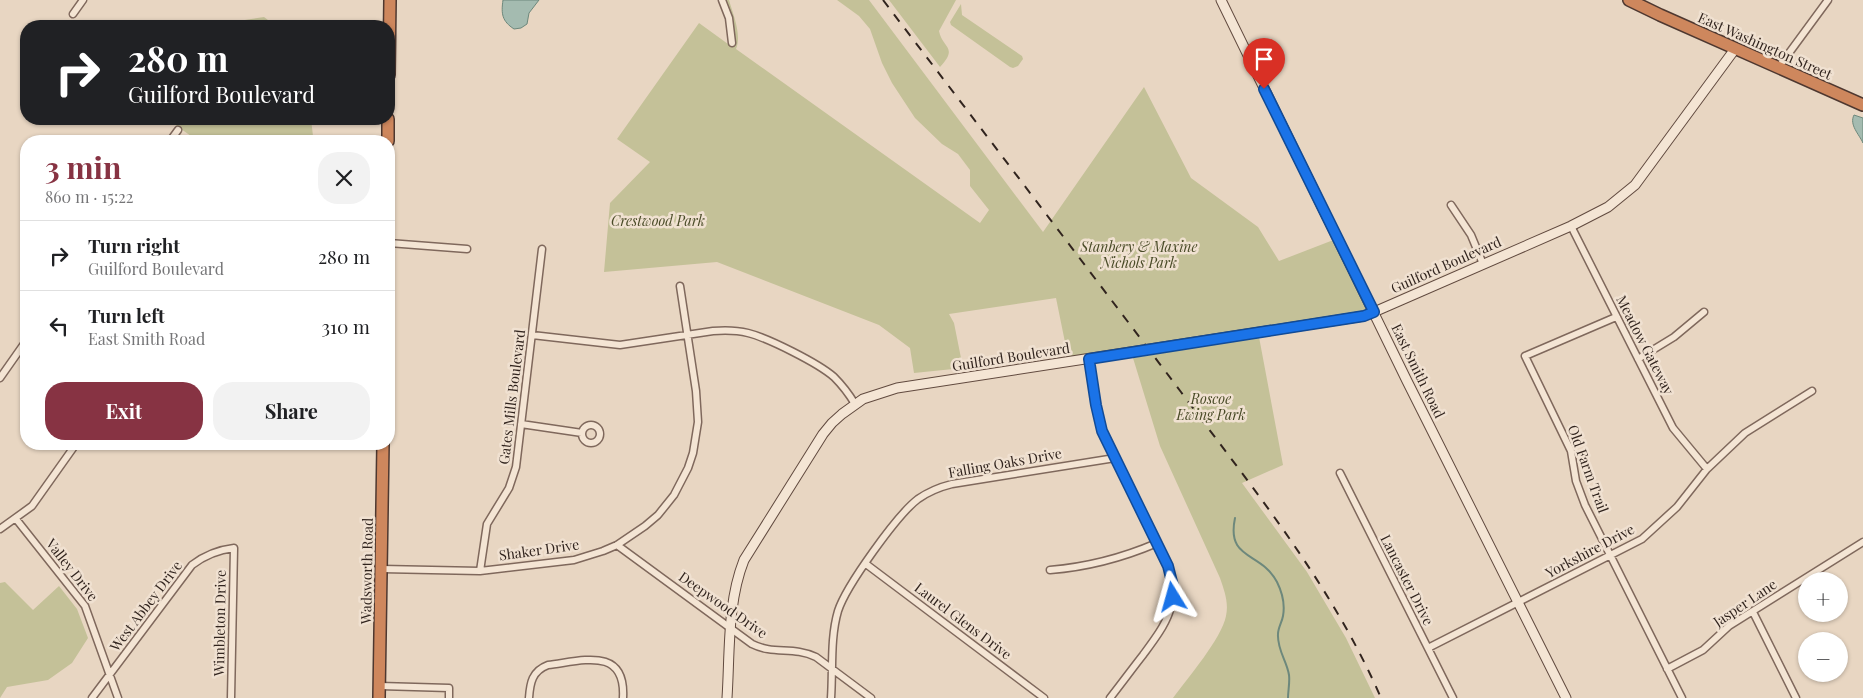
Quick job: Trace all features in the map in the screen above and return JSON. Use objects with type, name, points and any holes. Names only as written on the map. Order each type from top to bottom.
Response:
[{"type":"highway","points":[[390,0],[390,20]]},
{"type":"highway","name":"East Washington Street","points":[[1629,0],[1735,49],[1863,104]]},
{"type":"highway","name":"Wadsworth Road","points":[[380,692],[384,450]]},
{"type":"street","points":[[73,14],[83,0]]},
{"type":"street","points":[[722,0],[729,18],[732,43]]},
{"type":"street","name":"East Smith Road","points":[[1221,0],[1566,698]]},
{"type":"street","points":[[1778,68],[1828,0]]},
{"type":"street","name":"Guilford Boulevard","points":[[727,698],[735,586],[741,566],[750,548],[823,434],[842,414],[855,404],[874,394],[897,388],[1354,317],[1374,312],[1571,226],[1608,207],[1635,185],[1735,49]]},
{"type":"street","points":[[174,135],[178,130]]},
{"type":"street","points":[[1451,205],[1471,235],[1483,264]]},
{"type":"street","name":"Meadow Gateway","points":[[1571,226],[1673,428],[1707,469]]},
{"type":"street","points":[[395,243],[467,249]]},
{"type":"street","name":"Gates Mills Boulevard","points":[[480,571],[487,524],[504,498],[514,477],[542,249]]},
{"type":"street","name":"Shaker Drive","points":[[382,569],[480,571],[574,560],[618,545],[646,526],[667,504],[682,482],[693,453],[698,422],[698,407],[680,286]]},
{"type":"street","points":[[1638,359],[1674,336],[1704,312]]},
{"type":"street","name":"Old Farm Trail","points":[[1616,316],[1525,356],[1571,451],[1579,489],[1682,698]]},
{"type":"street","points":[[532,335],[620,345],[727,330],[750,334],[824,370],[842,385],[855,404]]},
{"type":"street","points":[[0,378],[20,350]]},
{"type":"street","points":[[1089,359],[1098,418],[1114,458],[1171,576],[1173,591],[1171,608],[1162,629],[1110,698]]},
{"type":"street","name":"Yorkshire Drive","points":[[1428,648],[1642,539],[1677,507],[1707,469],[1745,433],[1812,391]]},
{"type":"street","points":[[521,424],[582,433]]},
{"type":"street","points":[[0,529],[32,506],[72,450]]},
{"type":"street","name":"Falling Oaks Drive","points":[[831,698],[834,632],[839,609],[849,588],[909,506],[941,487],[952,484],[1114,458]]},
{"type":"street","name":"Lancaster Drive","points":[[1340,473],[1453,698]]},
{"type":"street","name":"Valley Drive","points":[[16,519],[86,606],[118,698]]},
{"type":"street","name":"Jasper Lane","points":[[1667,668],[1703,650],[1729,626],[1863,542]]},
{"type":"street","points":[[1050,570],[1108,561],[1156,543]]},
{"type":"street","name":"Deepwood Drive","points":[[618,545],[758,647],[808,653],[833,669],[871,698]]},
{"type":"street","name":"West Abbey Drive","points":[[92,698],[192,565],[208,554],[234,548]]},
{"type":"street","name":"Wimbleton Drive","points":[[231,698],[234,548]]},
{"type":"street","name":"Laurel Glens Drive","points":[[866,564],[1044,698]]},
{"type":"street","points":[[1752,612],[1796,698]]},
{"type":"street","points":[[529,698],[529,686],[534,675],[542,668],[557,664],[595,660],[613,665],[622,676],[624,683],[623,698]]},
{"type":"street","points":[[380,692],[449,688],[449,698]]},
{"type":"green space","name":"Stanbery & Maxine Nichols Park","points":[[724,0],[729,0],[736,24],[738,43],[736,49],[980,223],[989,210],[970,186],[970,170],[958,154],[942,144],[915,118],[892,83],[882,63],[870,29],[859,16],[837,0],[869,0],[1043,232],[1144,87],[1191,178],[1258,227],[1279,261],[1336,239],[1371,312],[1068,357],[1056,298],[949,314],[954,323],[963,368],[914,373],[910,348],[879,325],[717,262],[604,272],[610,203],[650,162],[617,139],[699,23],[728,44],[733,43]]},
{"type":"green space","points":[[889,0],[956,0],[939,31],[949,51],[946,60],[940,67]]},
{"type":"green space","points":[[961,4],[962,15],[1022,56],[1023,59],[1018,66],[1010,67],[951,25],[950,22]]},
{"type":"green space","points":[[264,17],[268,20],[245,20]]},
{"type":"green space","points":[[175,125],[312,125],[313,135],[190,135]]},
{"type":"green space","name":"Roscoe Ewing Park","points":[[1259,337],[1283,465],[1242,483],[1307,572],[1346,638],[1375,698],[1173,698],[1218,635],[1226,616],[1226,601],[1220,578],[1160,446],[1133,358]]},
{"type":"green space","points":[[5,582],[33,610],[59,586],[77,609],[88,638],[72,663],[48,680],[7,687],[0,698],[0,583]]},
{"type":"shaded area","points":[[503,0],[539,0],[529,13],[527,24],[521,28],[514,29],[503,17]]},
{"type":"shaded area","points":[[1854,115],[1863,118],[1863,143],[1854,126]]},
{"type":"waterway","points":[[1235,518],[1234,532],[1240,549],[1270,572],[1282,594],[1284,612],[1278,632],[1278,640],[1289,675],[1288,698]]},
{"type":"railway","points":[[883,0],[1144,343],[1290,539],[1339,616],[1381,698]]},
{"type":"route","points":[[1173,597],[1173,586],[1168,566],[1102,431],[1098,418],[1089,359],[1364,316],[1374,312],[1264,89]]},
{"type":"park label","name":"Crestwood Park","points":[[658,221]]}]
